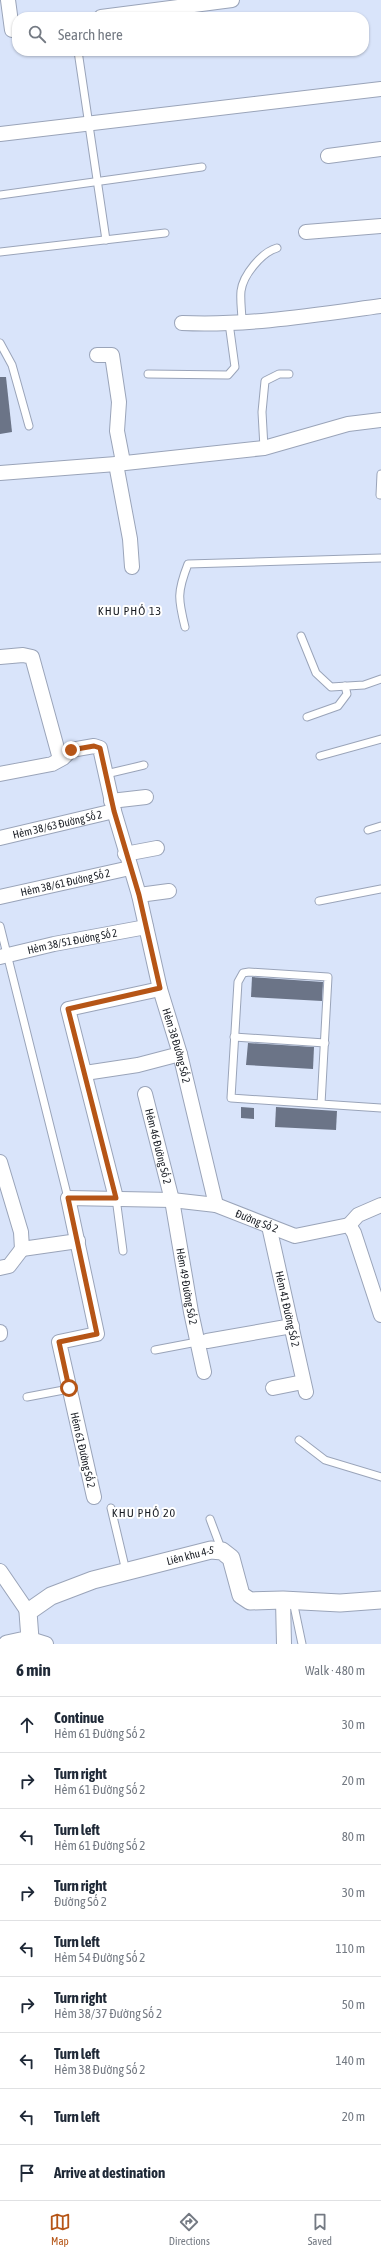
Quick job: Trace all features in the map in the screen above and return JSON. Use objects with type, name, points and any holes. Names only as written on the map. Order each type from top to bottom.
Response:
[{"type":"street","points":[[8,0],[10,30]]},
{"type":"street","points":[[140,12],[232,0]]},
{"type":"street","points":[[0,134],[90,122],[288,101],[381,89]]},
{"type":"street","points":[[328,156],[381,149]]},
{"type":"street","points":[[306,232],[381,226]]},
{"type":"street","points":[[182,323],[236,323],[381,306]]},
{"type":"street","points":[[97,355],[112,355],[119,402],[117,431],[132,567]]},
{"type":"street","points":[[0,473],[120,463],[264,448],[341,426],[381,420]]},
{"type":"street","points":[[0,658],[23,655],[32,657],[60,759],[52,764],[0,774]]},
{"type":"street","name":"Hẻm 38 Đường Số 2","points":[[60,759],[71,750],[94,746],[100,748],[113,806],[139,895],[160,988],[180,1054],[216,1205]]},
{"type":"street","name":"Hẻm 38/63 Đường Số 2","points":[[0,838],[146,797]]},
{"type":"street","points":[[126,854],[157,848]]},
{"type":"street","name":"Hẻm 38/61 Đường Số 2","points":[[0,897],[130,868]]},
{"type":"street","points":[[139,895],[169,891]]},
{"type":"street","name":"Hẻm 38/51 Đường Số 2","points":[[4,956],[54,944],[146,927]]},
{"type":"street","points":[[116,1198],[68,1009],[160,988]]},
{"type":"street","points":[[85,1073],[138,1065],[180,1054]]},
{"type":"street","name":"Hẻm 46 Đường Số 2","points":[[146,1094],[172,1200]]},
{"type":"street","points":[[0,1162],[21,1232],[22,1249],[9,1266],[0,1268]]},
{"type":"street","name":"Đường Số 2","points":[[68,1198],[172,1200],[216,1205],[269,1226],[300,1236],[349,1225]]},
{"type":"street","name":"Hẻm 61 Đường Số 2","points":[[68,1198],[97,1334],[59,1342],[94,1498]]},
{"type":"street","name":"Hẻm 49 Đường Số 2","points":[[172,1200],[202,1342],[204,1372]]},
{"type":"street","points":[[381,1205],[361,1213],[349,1225],[354,1232],[381,1315]]},
{"type":"street","name":"Hẻm 41 Đường Số 2","points":[[269,1226],[292,1326],[304,1387],[273,1388]]},
{"type":"street","points":[[22,1249],[78,1241]]},
{"type":"street","points":[[202,1342],[292,1326]]},
{"type":"street","name":"Liên khu 4-5","points":[[28,1612],[51,1596],[93,1580],[211,1550],[222,1552],[231,1558],[241,1595],[250,1602],[288,1600],[340,1603],[381,1600]]},
{"type":"street","points":[[0,1571],[28,1612],[30,1639]]},
{"type":"street","points":[[284,1644],[288,1600]]},
{"type":"street","points":[[7,1644],[30,1639],[46,1644]]},
{"type":"lane","points":[[79,56],[90,122],[106,240]]},
{"type":"lane","points":[[0,195],[202,167]]},
{"type":"lane","points":[[0,252],[165,233]]},
{"type":"lane","points":[[148,374],[228,375],[235,367],[236,323],[241,290],[254,263],[272,250],[278,248]]},
{"type":"lane","points":[[0,343],[12,365],[29,426]]},
{"type":"lane","points":[[264,448],[262,412],[265,381],[279,374],[288,374]]},
{"type":"lane","points":[[380,495],[381,474]]},
{"type":"lane","points":[[185,627],[178,601],[180,585],[188,564],[381,558]]},
{"type":"lane","points":[[301,636],[316,673],[331,687],[364,685],[381,680]]},
{"type":"lane","points":[[307,717],[338,706],[347,694],[345,686]]},
{"type":"lane","points":[[320,756],[381,739]]},
{"type":"lane","points":[[106,774],[144,765]]},
{"type":"lane","points":[[368,830],[381,826]]},
{"type":"lane","points":[[319,901],[381,889]]},
{"type":"lane","points":[[0,926],[4,956],[68,1198]]},
{"type":"lane","points":[[321,1104],[328,977],[246,972],[239,978],[231,1098],[321,1104],[381,1108]]},
{"type":"lane","points":[[234,1037],[324,1043]]},
{"type":"lane","points":[[116,1198],[123,1251]]},
{"type":"lane","points":[[155,1350],[202,1342]]},
{"type":"lane","points":[[27,1397],[69,1388]]},
{"type":"lane","points":[[299,1440],[325,1460],[381,1477]]},
{"type":"lane","points":[[111,1508],[126,1571]]},
{"type":"lane","points":[[210,1519],[222,1552]]},
{"type":"lane","points":[[288,1600],[302,1644]]},
{"type":"building","points":[[0,377],[6,377],[12,432],[0,434]]},
{"type":"building","points":[[252,977],[323,982],[322,1001],[251,997]]},
{"type":"building","points":[[248,1043],[314,1047],[313,1069],[246,1065]]},
{"type":"building","points":[[241,1107],[254,1108],[254,1119],[241,1118]]},
{"type":"building","points":[[276,1107],[337,1111],[336,1130],[275,1127]]},
{"type":"district","name":"KHU PHỐ 13","points":[[130,611]]},
{"type":"district","name":"KHU PHỐ 20","points":[[144,1513]]},
{"type":"route","points":[[69,1388],[59,1342],[97,1334],[68,1198],[116,1198],[68,1009],[160,988],[139,895],[114,811],[100,748],[94,746],[71,750]]}]
